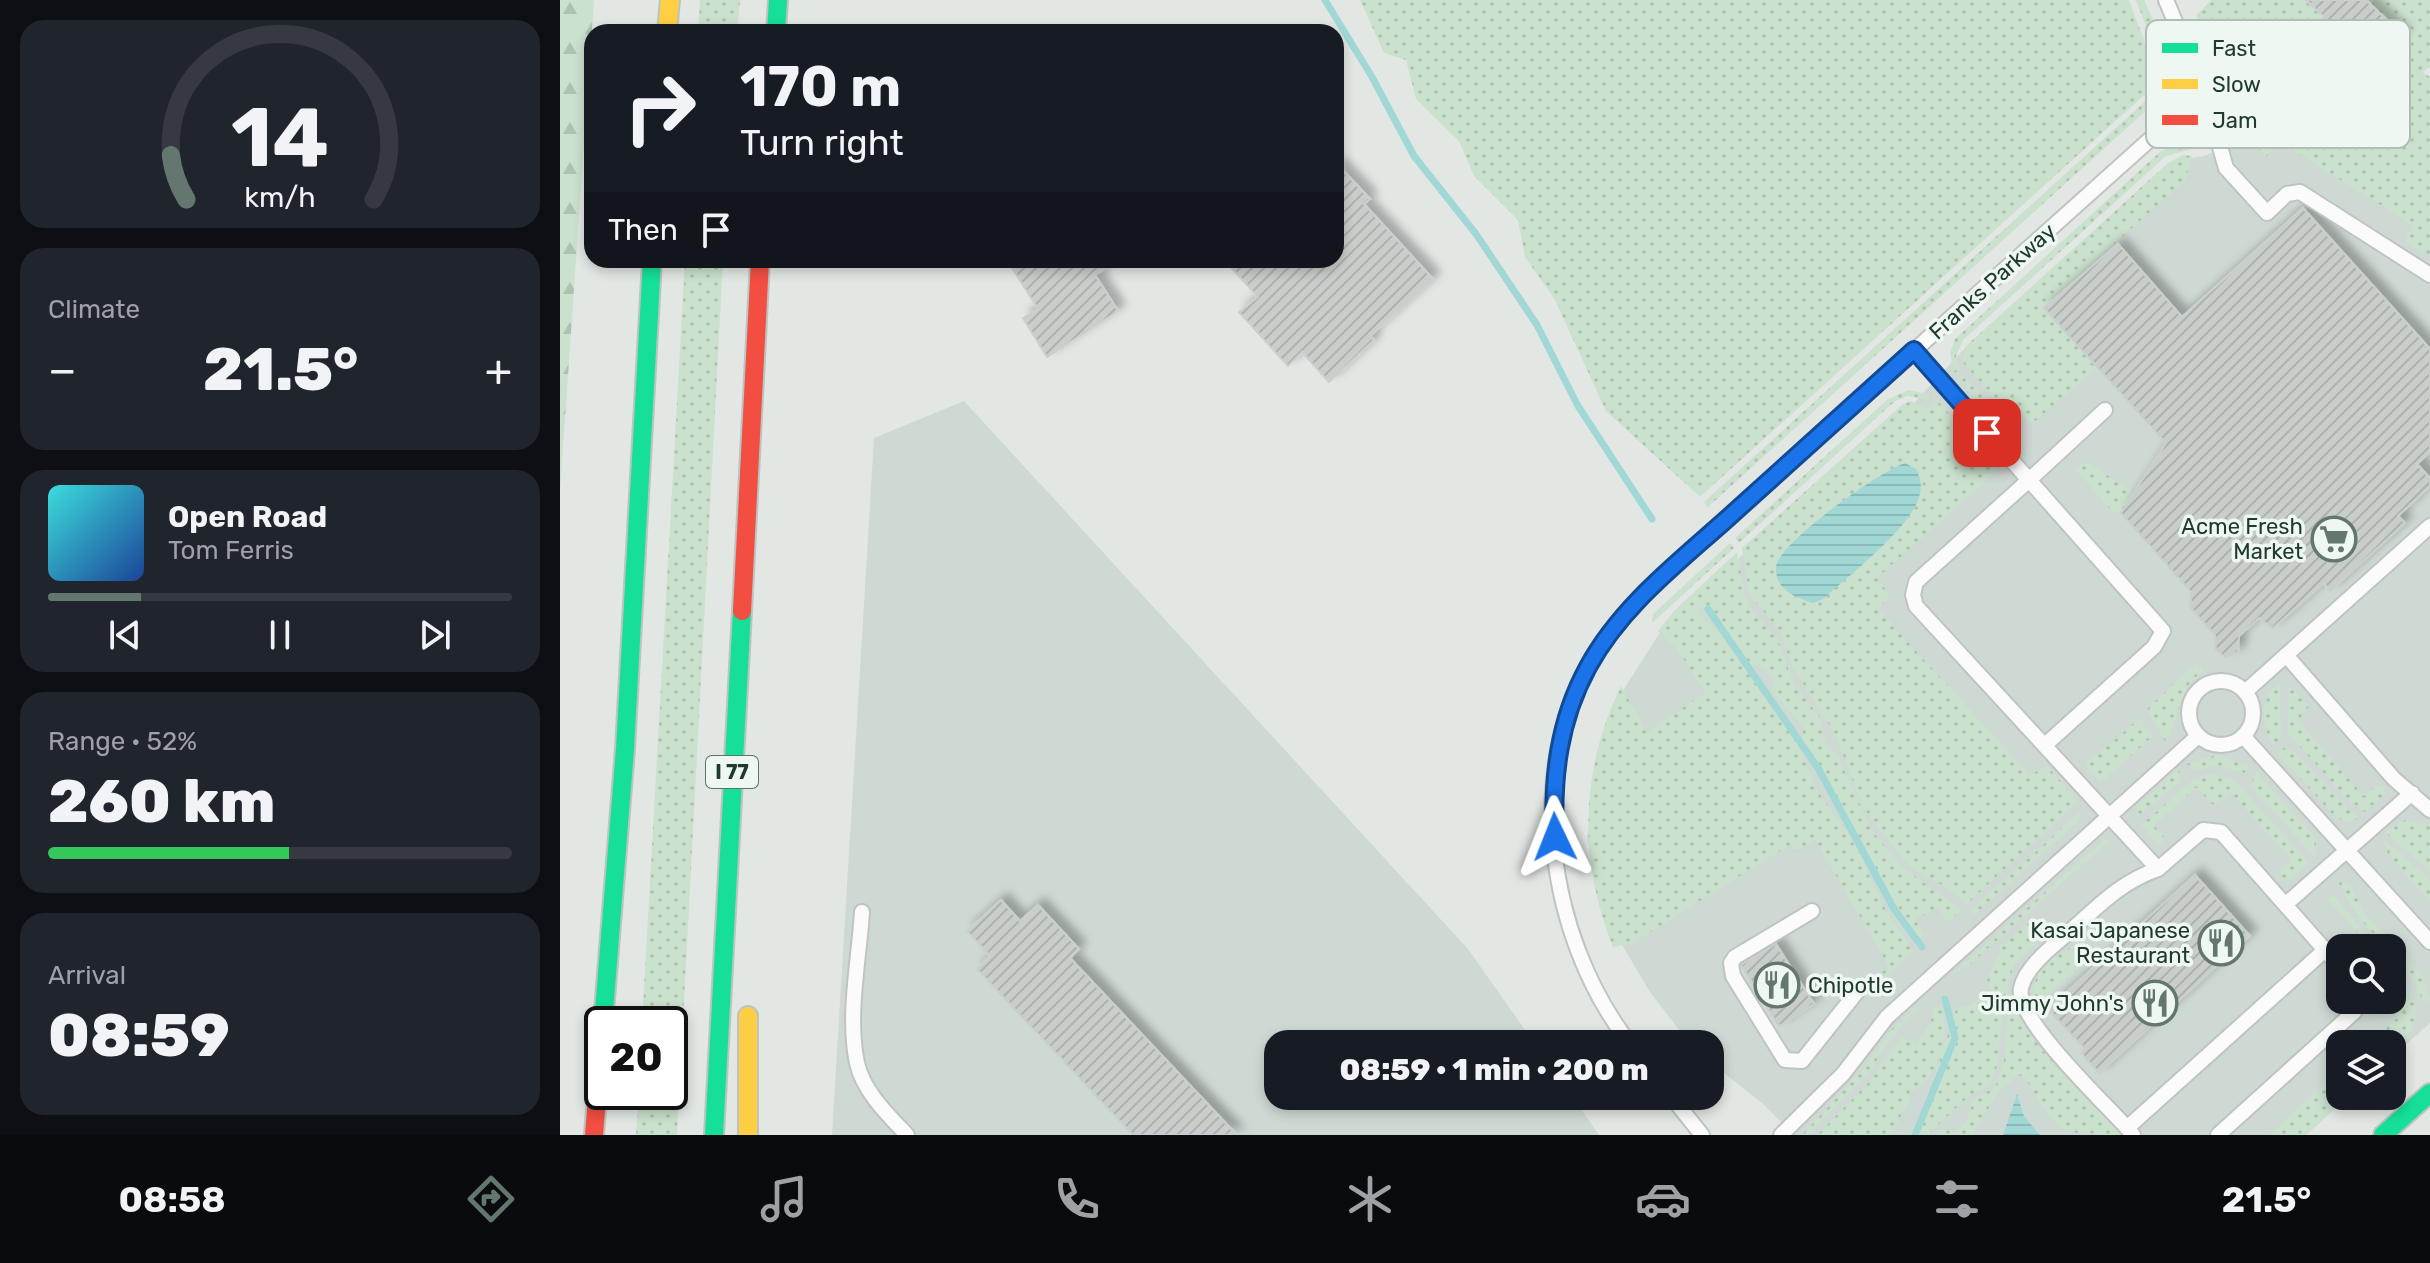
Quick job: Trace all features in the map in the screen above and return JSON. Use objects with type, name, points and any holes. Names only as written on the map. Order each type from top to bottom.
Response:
[{"type":"main road","points":[[668,24],[670,0]]},
{"type":"main road","points":[[776,24],[778,0]]},
{"type":"main road","points":[[604,1006],[625,749],[652,268]]},
{"type":"main road","name":"I 77","points":[[714,1135],[759,268]]},
{"type":"main road","points":[[749,851],[750,410]]},
{"type":"main road","points":[[748,993],[748,1135]]},
{"type":"main road","points":[[2383,1135],[2430,1093]]},
{"type":"main road","points":[[594,1135],[596,1110]]},
{"type":"lane","points":[[2166,0],[2174,20]]},
{"type":"lane","name":"Franks Parkway","points":[[1621,1030],[1590,982],[1556,860],[1553,774],[1561,735],[1575,696],[1602,644],[1643,596],[2146,143]]},
{"type":"lane","points":[[2220,148],[2226,168],[2267,213],[2287,194],[2300,192],[2430,275]]},
{"type":"lane","points":[[1914,350],[2163,631],[2154,647],[2045,745]]},
{"type":"lane","points":[[2105,410],[1916,582],[1913,595],[1916,606],[2158,869]]},
{"type":"lane","points":[[2245,692],[2430,526]]},
{"type":"lane","points":[[2286,655],[2394,779],[2430,810]]},
{"type":"lane","points":[[2220,682],[2230,683],[2245,692],[2253,714],[2243,736],[2228,745],[2217,745],[2198,736],[2190,717],[2194,697],[2201,689],[2220,682]]},
{"type":"lane","points":[[1781,1135],[1851,1066],[1887,1017],[2198,736]]},
{"type":"lane","points":[[2243,736],[2430,942]]},
{"type":"lane","points":[[2286,904],[2412,793]]},
{"type":"lane","points":[[2203,830],[2221,832],[2325,950],[2130,1131],[2033,1023],[2021,1002],[2021,987],[2031,969],[2129,879],[2158,869],[2203,830]]},
{"type":"lane","points":[[1812,911],[1735,957],[1731,963],[1733,976],[1785,1060],[1802,1061],[1860,988]]},
{"type":"lane","points":[[862,912],[855,1030],[857,1065],[883,1109],[907,1135]]},
{"type":"lane","points":[[2218,1135],[2352,1014]]},
{"type":"lane","points":[[1682,1110],[1702,1135]]},
{"type":"shaded area","points":[[2224,148],[2315,148],[2430,220],[2430,1023],[2406,1044],[2406,1030],[2326,1030],[2326,1110],[2334,1110],[2306,1135],[1794,1135],[1762,1103],[1724,1073],[1724,1030],[1679,1030],[1650,992],[1606,918],[1587,839],[1598,756],[1615,703],[1659,634],[1704,589],[1918,399],[1962,351],[2172,161],[2204,156]]},
{"type":"shaded area","points":[[964,401],[1468,949],[1525,1030],[1264,1030],[1264,1110],[1582,1110],[1599,1135],[832,1135],[874,438]]},
{"type":"green space","points":[[560,0],[594,0],[592,24],[584,24],[584,144],[560,491]]},
{"type":"green space","points":[[700,0],[740,0],[738,24],[698,24]]},
{"type":"green space","points":[[1360,0],[2129,0],[2146,46],[2146,94],[1700,497],[1606,411],[1554,298],[1525,257],[1518,220],[1474,176],[1459,141],[1416,99],[1406,60],[1384,53]]},
{"type":"green space","points":[[2136,0],[2144,0],[2153,20],[2146,20],[2146,26]]},
{"type":"green space","points":[[2211,0],[2318,0],[2313,6],[2328,20],[2200,20],[2196,16]]},
{"type":"green space","points":[[2374,0],[2430,0],[2430,67],[2422,72],[2430,77],[2430,255],[2407,244],[2406,238],[2414,226],[2290,148],[2410,148],[2410,20],[2387,20],[2371,5]]},
{"type":"green space","points":[[2146,101],[2146,111],[1708,507],[1704,502]]},
{"type":"green space","points":[[2192,148],[2166,156],[1963,340],[1956,356],[1960,370],[1954,373],[1950,353],[1955,339],[2161,151]]},
{"type":"green space","points":[[2257,148],[2273,148],[2266,157]]},
{"type":"green space","points":[[2183,155],[2192,156],[2185,180],[2044,308],[2097,367],[2032,424],[2020,413],[2002,406],[1963,363],[1966,346],[2168,163]]},
{"type":"green space","points":[[685,268],[723,268],[684,1006],[643,1006]]},
{"type":"green space","points":[[1963,375],[2000,413],[2018,419],[2025,427],[2005,425],[1996,420],[1961,380]]},
{"type":"green space","points":[[1909,390],[1931,395],[1928,400],[1908,396],[1895,401],[1739,543],[1735,538],[1888,399]]},
{"type":"green space","points":[[1937,400],[1995,465],[1996,471],[1877,578],[1890,595],[1878,609],[2029,775],[2047,766],[2078,801],[1966,905],[1952,891],[1910,867],[1864,809],[1834,732],[1792,666],[1780,632],[1749,593],[1742,548],[1903,404],[1911,401],[1928,409]],"holes":[[[1868,485],[1909,518],[1823,599],[1781,552],[1816,521]]]},
{"type":"green space","points":[[2086,462],[2135,492],[2121,513],[2111,510],[2076,470]]},
{"type":"green space","points":[[1730,543],[1734,548],[1652,623],[1653,614]]},
{"type":"green space","points":[[1737,552],[1746,598],[1752,611],[1778,640],[1794,684],[1819,716],[1827,748],[1837,754],[1871,829],[1901,866],[1961,910],[1947,922],[1939,908],[1915,919],[1925,937],[1915,934],[1829,796],[1803,741],[1802,726],[1772,690],[1775,682],[1766,669],[1750,664],[1702,606],[1698,608],[1698,613],[1733,647],[1796,737],[1815,787],[1856,846],[1883,905],[1913,951],[1872,990],[1869,980],[1889,967],[1815,839],[1796,851],[1791,844],[1631,944],[1613,947],[1602,914],[1589,848],[1588,815],[1591,783],[1607,718],[1621,686],[1647,732],[1706,692],[1675,647],[1658,631],[1675,610]]},
{"type":"green space","points":[[2197,663],[2204,671],[2188,686],[2165,741],[2147,709]]},
{"type":"green space","points":[[2280,685],[2281,738],[2273,746],[2265,722],[2265,704],[2268,696]]},
{"type":"green space","points":[[2289,685],[2309,706],[2298,721],[2364,796],[2377,786],[2385,788],[2384,795],[2365,812],[2346,798],[2288,733]]},
{"type":"green space","points":[[2140,718],[2152,737],[2101,782],[2085,765]]},
{"type":"green space","points":[[2283,748],[2293,751],[2358,818],[2347,822],[2335,817],[2278,754]]},
{"type":"green space","points":[[2217,755],[2250,767],[2244,773],[2217,766],[2196,770],[2186,764]]},
{"type":"green space","points":[[2179,769],[2180,781],[2137,817],[2137,807]]},
{"type":"green space","points":[[2256,772],[2316,839],[2315,857],[2251,786]]},
{"type":"green space","points":[[2209,774],[2234,780],[2308,862],[2289,880],[2282,879],[2279,872],[2292,859],[2231,793],[2213,805],[2196,787],[2154,825],[2164,837],[2160,845],[2141,825],[2193,780]]},
{"type":"green space","points":[[2082,810],[2077,822],[1974,915],[1970,911]]},
{"type":"green space","points":[[2405,820],[2430,825],[2430,871],[2385,832]]},
{"type":"green space","points":[[2383,839],[2430,880],[2430,901],[2388,854]]},
{"type":"green space","points":[[2104,840],[2110,840],[1968,966],[1951,975]]},
{"type":"green space","points":[[2337,880],[2350,885],[2366,915],[2383,934],[2374,934],[2357,915]]},
{"type":"green space","points":[[2334,895],[2365,934],[2359,934],[2329,900],[2313,911]]},
{"type":"green space","points":[[2032,920],[2046,934],[2014,965],[2007,988],[2010,1007],[2042,1049],[2121,1135],[2084,1134],[2061,1127],[2045,1110],[2025,1077],[2018,1075],[2000,1090],[1972,1135],[1935,1135],[1941,1129],[1955,1132],[1959,1129],[1967,1119],[1972,1101],[1996,1086],[2005,1056],[2008,1021],[1987,980],[2000,953],[1999,948]]},
{"type":"green space","points":[[2070,948],[2083,964],[2037,1006],[2033,997],[2035,980],[2046,965]]},
{"type":"green space","points":[[2406,959],[2422,976],[2430,1000],[2423,1002],[2417,985],[2406,972]]},
{"type":"green space","points":[[2406,985],[2416,1011],[2406,1039],[2406,1030],[2384,1030],[2397,1018],[2395,1014],[2406,1014]]},
{"type":"green space","points":[[1987,993],[2002,1017],[1997,1067],[1989,1085],[1966,1099],[1927,1135],[1916,1135],[1956,1009],[1971,1005]]},
{"type":"green space","points":[[1926,997],[1884,1047],[1872,1069],[1808,1135],[1802,1135],[1866,1066],[1891,1030]]},
{"type":"green space","points":[[1941,1005],[1945,1030],[1940,1055],[1928,1077],[1909,1092],[1909,1102],[1890,1135],[1817,1135],[1869,1082],[1902,1037],[1916,1044],[1930,1024],[1934,1009]]},
{"type":"green space","points":[[2326,1083],[2326,1110],[2334,1110],[2306,1135],[2269,1135]]},
{"type":"green space","points":[[638,1110],[678,1110],[677,1135],[636,1135]]},
{"type":"water","points":[[1905,463],[1916,469],[1921,490],[1915,506],[1894,535],[1823,599],[1813,603],[1783,587],[1776,567],[1793,542],[1853,493]]},
{"type":"water","points":[[2017,1094],[2024,1116],[2040,1135],[2003,1135]]},
{"type":"building","points":[[2306,0],[2366,0],[2387,20],[2327,20]]},
{"type":"building","points":[[1344,171],[1370,199],[1364,204],[1433,279],[1370,336],[1374,340],[1329,382],[1302,352],[1288,366],[1239,312],[1258,297],[1231,268],[1344,268]]},
{"type":"building","points":[[2303,208],[2430,349],[2430,452],[2417,464],[2430,478],[2430,486],[2398,516],[2405,523],[2330,591],[2324,583],[2273,628],[2259,618],[2239,636],[2238,652],[2225,657],[2216,651],[2215,635],[2190,607],[2192,593],[2121,513],[2166,443],[2044,308],[2118,244],[2182,317]]},
{"type":"building","points":[[1012,268],[1106,268],[1095,275],[1118,311],[1047,357],[1023,318],[1038,309]]},
{"type":"building","points":[[2195,875],[2250,936],[2099,1073],[2081,1053],[2085,1049],[2048,1009]]},
{"type":"building","points":[[1001,900],[1020,921],[1038,905],[1079,949],[1070,958],[1237,1135],[1133,1135],[977,969],[990,956],[967,931]]},
{"type":"building","name":"Chipotle","points":[[1776,944],[1814,1004],[1779,1026],[1741,965]]},
{"type":"waterway","points":[[1325,0],[1340,24]]},
{"type":"waterway","points":[[1344,31],[1414,156],[1476,234],[1537,325],[1578,406],[1652,519]]},
{"type":"waterway","points":[[1708,609],[1818,768],[1894,909],[1922,947]]},
{"type":"waterway","points":[[1915,1135],[1955,1038],[1945,999]]},
{"type":"traffic: fast","points":[[776,24],[778,0]]},
{"type":"traffic: fast","points":[[604,1006],[625,749],[652,268]]},
{"type":"traffic: fast","points":[[714,1135],[742,611]]},
{"type":"traffic: fast","points":[[2383,1135],[2430,1093]]},
{"type":"traffic: slow","points":[[668,24],[670,0]]},
{"type":"traffic: slow","points":[[748,1016],[748,1135]]},
{"type":"traffic: jam","points":[[742,611],[760,268]]},
{"type":"traffic: jam","points":[[594,1135],[596,1110]]},
{"type":"place","name":"Acme Fresh Market","points":[[2334,539]]},
{"type":"place","name":"Kasai Japanese Restaurant","points":[[2221,943]]},
{"type":"place","name":"Chipotle","points":[[1777,985]]},
{"type":"place","name":"Jimmy John's","points":[[2155,1003]]},
{"type":"route","points":[[1555,837],[1553,774],[1561,735],[1587,669],[1621,620],[1685,556],[1914,350],[1987,433]]}]
